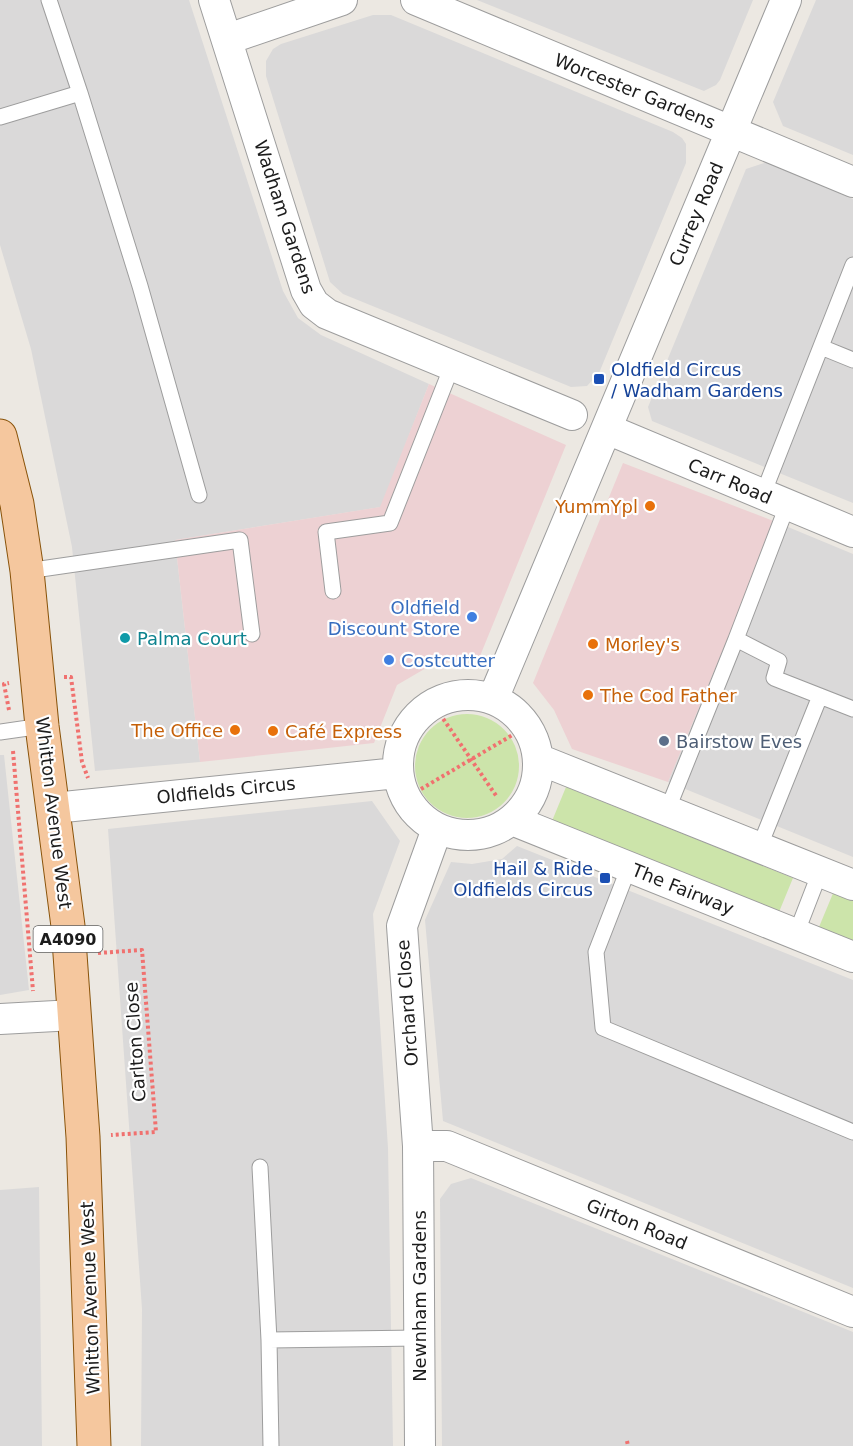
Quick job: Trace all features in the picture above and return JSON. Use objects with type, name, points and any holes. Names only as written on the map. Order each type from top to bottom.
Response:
[{"type":"main road","name":"Whitton Avenue West","points":[[0,436],[17,504],[27,571],[42,726],[54,808],[69,954],[83,1137],[94,1446]]},
{"type":"street","name":"Wadham Gardens","points":[[214,0],[306,290],[314,304],[327,314],[572,415]]},
{"type":"street","points":[[228,39],[342,0]]},
{"type":"street","name":"Worcester Gardens","points":[[416,0],[853,182]]},
{"type":"street","name":"Currey Road","points":[[608,429],[786,0]]},
{"type":"street","points":[[493,699],[608,429]]},
{"type":"street","name":"Carr Road","points":[[608,429],[853,532]]},
{"type":"street","points":[[469,694],[493,699],[513,711],[526,726],[534,742],[538,759],[537,776],[529,800],[512,820],[480,835],[457,835],[437,829],[422,819],[401,786],[401,740],[408,726],[422,711],[433,704],[469,694]]},
{"type":"street","points":[[538,759],[853,885]]},
{"type":"street","name":"Oldfields Circus","points":[[54,808],[91,803],[401,786]]},
{"type":"street","name":"The Fairway","points":[[512,820],[853,957]]},
{"type":"street","name":"Orchard Close","points":[[418,1146],[402,926],[437,829]]},
{"type":"street","points":[[0,1019],[74,1015]]},
{"type":"street","name":"Girton Road","points":[[418,1146],[447,1146],[853,1312]]},
{"type":"street","name":"Newnham Gardens","points":[[418,1146],[420,1446]]},
{"type":"lane","points":[[49,0],[140,286],[199,495]]},
{"type":"lane","points":[[0,117],[80,93]]},
{"type":"lane","points":[[667,811],[736,639],[820,348],[853,266]]},
{"type":"lane","points":[[820,348],[853,360]]},
{"type":"lane","points":[[333,591],[326,532],[390,523],[453,366]]},
{"type":"lane","points":[[27,571],[240,540],[252,634]]},
{"type":"lane","points":[[736,639],[779,661],[774,678],[853,709]]},
{"type":"lane","points":[[759,848],[820,696]]},
{"type":"lane","points":[[0,732],[42,726]]},
{"type":"lane","points":[[629,867],[596,952],[603,1028],[853,1132]]},
{"type":"lane","points":[[796,934],[820,872]]},
{"type":"lane","points":[[260,1167],[269,1340],[271,1446]]},
{"type":"lane","points":[[269,1340],[419,1338]]},
{"type":"path","points":[[70,677],[82,762],[87,774],[91,803]]},
{"type":"path","points":[[433,704],[512,820]]},
{"type":"path","points":[[401,786],[471,758],[526,726]]},
{"type":"path","points":[[14,764],[35,1016]]},
{"type":"path","name":"Carlton Close","points":[[69,954],[142,950],[156,1132],[83,1137]]},
{"type":"shaded area","points":[[0,0],[189,0],[283,291],[298,318],[321,335],[429,384],[381,507],[175,540],[200,762],[95,771],[72,547],[31,349],[0,245]]},
{"type":"shaded area","points":[[477,0],[753,0],[720,80],[716,85],[704,91]]},
{"type":"shaded area","points":[[816,0],[853,0],[853,155],[783,126],[773,102]]},
{"type":"shaded area","points":[[373,15],[391,15],[673,132],[686,144],[686,163],[599,373],[587,386],[571,387],[343,294],[330,282],[266,76],[266,61],[273,49],[281,44]]},
{"type":"shaded area","points":[[767,162],[853,199],[853,503],[652,421],[648,407],[746,169]]},
{"type":"shaded area","points":[[429,384],[566,445],[480,656],[433,664],[397,685],[374,743],[200,762],[175,540],[380,507]]},
{"type":"shaded area","points":[[623,463],[776,522],[668,782],[572,749],[554,710],[533,683]]},
{"type":"shaded area","points":[[776,522],[853,554],[853,857],[668,782]]},
{"type":"shaded area","points":[[0,755],[4,755],[29,990],[0,995]]},
{"type":"shaded area","points":[[372,801],[400,841],[373,914],[388,1148],[393,1446],[141,1446],[142,1309],[108,829]]},
{"type":"shaded area","points":[[517,846],[853,980],[853,1288],[443,1121],[425,920],[451,862],[472,864],[502,859]]},
{"type":"shaded area","points":[[471,1178],[853,1332],[853,1446],[442,1446],[440,1199],[451,1184]]},
{"type":"shaded area","points":[[39,1187],[42,1446],[0,1446],[0,1190]]},
{"type":"green space","points":[[467,714],[487,718],[504,729],[515,746],[519,766],[515,786],[504,803],[487,814],[467,818],[447,814],[430,803],[419,786],[415,766],[419,746],[430,729],[447,718]]},
{"type":"green space","points":[[566,787],[793,878],[779,912],[552,821]]},
{"type":"green space","points":[[834,891],[853,899],[853,941],[819,927]]},
{"type":"place","name":"Oldfield Circus / Wadham Gardens","points":[[599,379]]},
{"type":"place","name":"YummYpl","points":[[650,506]]},
{"type":"place","name":"Oldfield Discount Store","points":[[472,617]]},
{"type":"place","name":"Palma Court","points":[[125,638]]},
{"type":"place","name":"Morley's","points":[[593,644]]},
{"type":"place","name":"Costcutter","points":[[389,660]]},
{"type":"place","name":"The Cod Father","points":[[588,695]]},
{"type":"place","name":"The Office","points":[[235,730]]},
{"type":"place","name":"Café Express","points":[[273,731]]},
{"type":"place","name":"Bairstow Eves","points":[[664,741]]},
{"type":"place","name":"Hail & Ride Oldfields Circus","points":[[605,878]]}]
